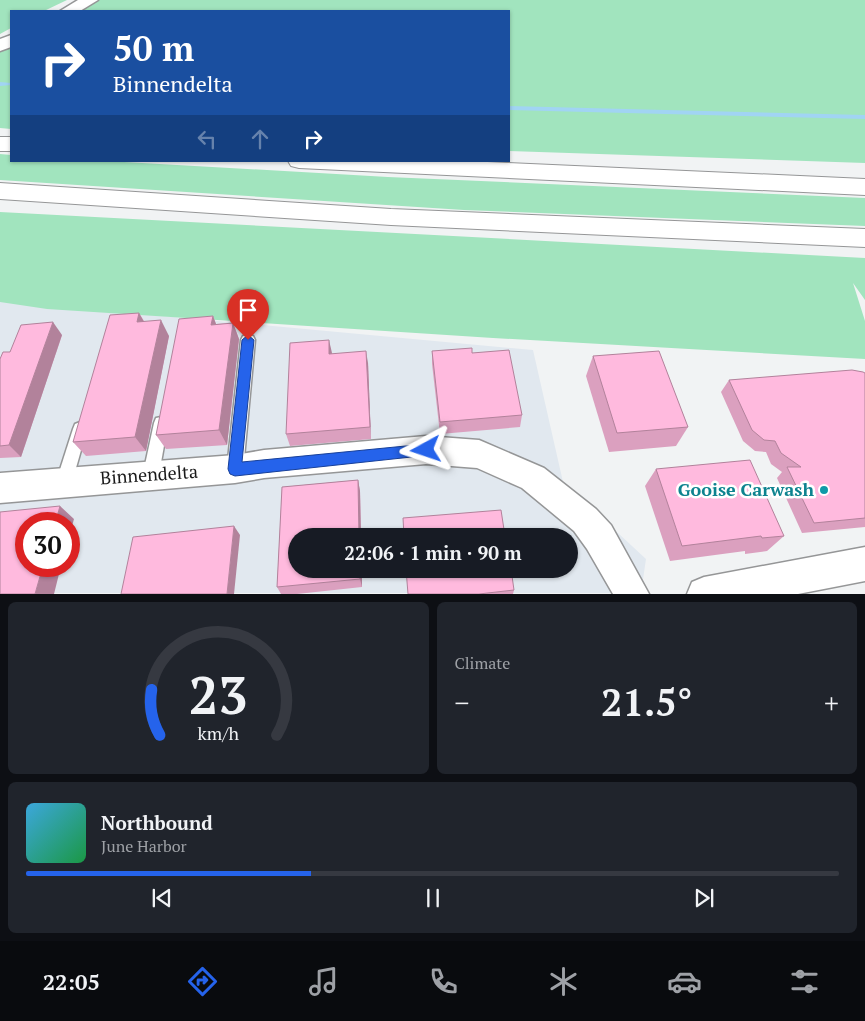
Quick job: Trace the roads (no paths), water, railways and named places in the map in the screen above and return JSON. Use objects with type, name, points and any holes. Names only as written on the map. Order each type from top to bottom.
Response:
[{"type":"highway","points":[[321,162],[865,187]]},
{"type":"highway","points":[[0,191],[391,217],[865,238]]},
{"type":"street","points":[[70,10],[90,0]]},
{"type":"street","name":"Binnendelta","points":[[0,488],[152,474],[235,469],[264,464],[426,450],[479,454],[533,478],[585,520],[599,537],[632,594]]},
{"type":"street","points":[[704,594],[865,564]]},
{"type":"lane","points":[[235,469],[248,340]]},
{"type":"lane","points":[[152,474],[163,412]]},
{"type":"lane","points":[[64,482],[82,418]]},
{"type":"waterway","points":[[0,84],[10,84]]},
{"type":"waterway","points":[[510,108],[865,117]]},
{"type":"place","name":"Gooise Carwash","points":[[824,490]]}]
